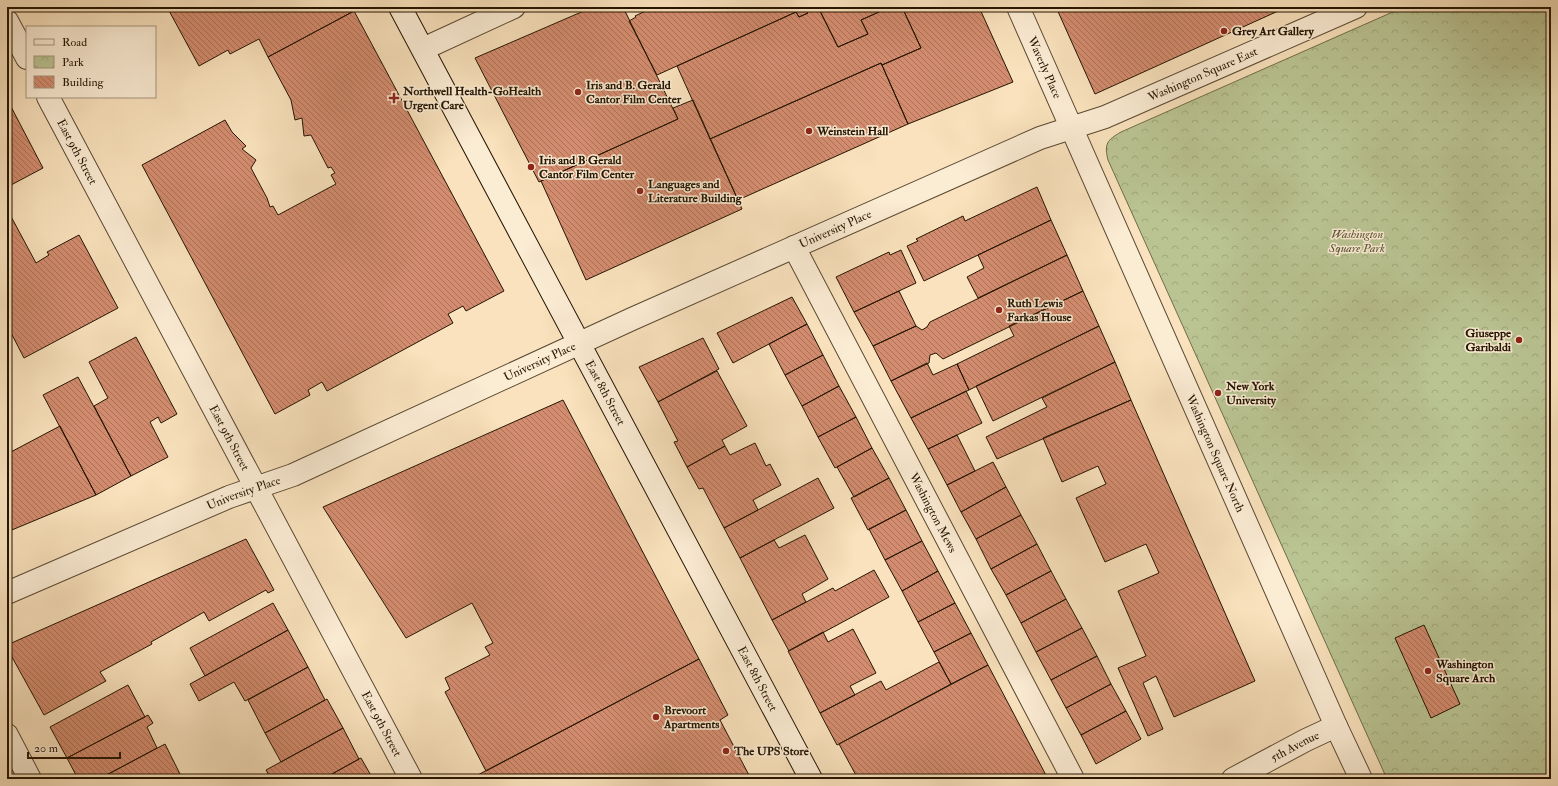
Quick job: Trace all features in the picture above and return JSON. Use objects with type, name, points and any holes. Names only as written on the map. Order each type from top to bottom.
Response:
[{"type":"street","name":"East 8th Street","points":[[400,7],[434,68],[811,779]]},
{"type":"street","points":[[423,49],[514,7]]},
{"type":"street","name":"Waverly Place","points":[[1018,7],[1071,128]]},
{"type":"street","name":"Washington Square East","points":[[1071,128],[1105,117],[1356,7]]},
{"type":"street","points":[[7,21],[26,56]]},
{"type":"street","name":"East 9th Street","points":[[49,98],[411,779]]},
{"type":"street","name":"University Place","points":[[7,593],[229,497],[293,475],[579,343],[794,247],[1040,138],[1071,128]]},
{"type":"street","name":"Washington Square North","points":[[1071,128],[1336,726],[1361,779]]},
{"type":"street","name":"Washington Mews","points":[[794,247],[1073,779]]},
{"type":"street","name":"5th Avenue","points":[[1233,779],[1306,740],[1336,726]]},
{"type":"street","points":[[7,735],[30,779]]},
{"type":"green space","name":"Washington Square Park","points":[[1404,7],[1551,7],[1551,779],[1387,779],[1108,160],[1106,150],[1110,140],[1121,132]]},
{"type":"building","points":[[167,7],[352,7],[354,11],[268,57],[259,39],[230,54],[228,50],[199,66]]},
{"type":"building","name":"Iris and B. Gerald Cantor Film Center","points":[[593,7],[623,7],[678,119],[539,182],[475,58]]},
{"type":"building","points":[[654,7],[813,7],[806,11],[808,13],[799,17],[796,12],[657,75],[629,21],[636,17],[635,16]]},
{"type":"building","points":[[813,7],[818,7],[838,47],[868,34],[861,20],[890,7],[902,7],[921,48],[882,65],[881,63],[710,139],[677,66],[796,12],[799,17],[808,13],[806,11]]},
{"type":"building","points":[[818,7],[890,7],[861,20],[868,34],[838,47]]},
{"type":"building","points":[[902,7],[979,7],[1013,82],[908,124],[882,65],[921,48]]},
{"type":"building","points":[[1056,7],[1287,7],[1095,94]]},
{"type":"building","points":[[354,11],[504,291],[466,311],[463,306],[448,314],[453,323],[327,391],[322,382],[308,390],[310,395],[275,414],[142,165],[225,120],[232,132],[246,146],[242,149],[256,160],[251,168],[267,198],[270,207],[273,206],[278,215],[336,184],[331,175],[335,173],[331,167],[328,168],[311,135],[304,136],[302,118],[295,120],[291,100],[268,57]]},
{"type":"building","name":"Weinstein Hall","points":[[881,63],[908,124],[738,200],[710,139]]},
{"type":"building","points":[[7,99],[43,168],[11,185],[9,180],[7,181]]},
{"type":"building","name":"Languages and Literature Building","points":[[693,100],[742,209],[586,280],[541,181],[678,119],[673,108]]},
{"type":"building","points":[[1037,187],[1051,220],[924,281],[907,246],[918,241],[916,239],[963,216],[965,221]]},
{"type":"building","points":[[7,209],[36,263],[49,255],[47,252],[79,235],[118,308],[24,358],[7,325]]},
{"type":"building","points":[[1051,220],[1067,255],[978,298],[967,277],[984,268],[978,255]]},
{"type":"building","points":[[901,250],[916,283],[854,312],[836,277],[889,252],[890,255]]},
{"type":"building","name":"Ruth Lewis Farkas House","points":[[1067,255],[1083,291],[943,359],[936,353],[930,355],[929,363],[891,381],[873,346],[916,326],[922,330],[927,327],[930,322]]},
{"type":"building","points":[[899,291],[916,326],[873,346],[854,312]]},
{"type":"building","points":[[1083,291],[1099,326],[969,390],[957,364],[1014,336],[1009,326]]},
{"type":"building","points":[[792,297],[807,324],[733,363],[717,333]]},
{"type":"building","points":[[807,324],[823,355],[785,375],[769,344]]},
{"type":"building","points":[[1099,326],[1115,362],[993,421],[976,386]]},
{"type":"building","points":[[136,337],[177,414],[161,423],[158,417],[150,422],[168,457],[131,476],[94,406],[108,398],[89,362]]},
{"type":"building","points":[[703,338],[719,369],[658,402],[639,367]]},
{"type":"building","points":[[823,355],[839,386],[802,406],[785,375]]},
{"type":"building","points":[[1115,362],[1131,400],[997,459],[986,437],[1047,407],[1042,398]]},
{"type":"building","points":[[927,363],[933,375],[957,364],[969,390],[911,418],[891,381]]},
{"type":"building","points":[[717,371],[747,426],[722,440],[725,446],[687,467],[674,442],[678,441],[658,402]]},
{"type":"building","points":[[78,377],[131,476],[96,495],[43,395]]},
{"type":"building","points":[[839,386],[856,417],[818,437],[802,406]]},
{"type":"building","points":[[966,391],[982,423],[928,449],[911,418]]},
{"type":"building","points":[[563,400],[699,659],[486,771],[445,692],[450,689],[445,678],[490,655],[485,647],[493,643],[472,603],[406,638],[323,507]]},
{"type":"building","points":[[1131,400],[1255,681],[1174,717],[1156,676],[1143,683],[1163,729],[1148,736],[1118,668],[1146,656],[1118,591],[1159,573],[1146,544],[1105,562],[1076,498],[1106,484],[1098,466],[1062,482],[1043,438]]},
{"type":"building","points":[[856,417],[872,448],[835,468],[818,437]]},
{"type":"building","points":[[60,426],[96,495],[7,532],[7,454]]},
{"type":"building","points":[[957,435],[975,471],[947,485],[928,449]]},
{"type":"building","points":[[755,443],[766,466],[770,464],[781,485],[753,500],[758,510],[724,528],[703,488],[699,489],[687,467],[725,446],[730,455]]},
{"type":"building","points":[[872,448],[889,478],[854,497],[837,467]]},
{"type":"building","points":[[993,462],[1006,487],[961,512],[947,485]]},
{"type":"building","points":[[818,478],[834,508],[740,558],[724,528]]},
{"type":"building","points":[[889,478],[906,510],[868,530],[851,498]]},
{"type":"building","points":[[1006,487],[1021,515],[976,539],[961,512]]},
{"type":"building","points":[[906,510],[922,541],[885,560],[869,529]]},
{"type":"building","points":[[1021,515],[1037,544],[991,569],[976,539]]},
{"type":"building","points":[[805,535],[828,579],[802,594],[806,602],[772,620],[740,558],[774,540],[779,548]]},
{"type":"building","points":[[246,539],[274,590],[268,593],[266,590],[209,621],[204,612],[151,642],[152,644],[100,672],[106,681],[44,715],[7,648],[7,645]]},
{"type":"building","points":[[922,541],[938,571],[902,591],[885,560]]},
{"type":"building","points":[[1037,544],[1051,571],[1006,595],[991,569]]},
{"type":"building","points":[[874,570],[889,597],[789,651],[772,620],[833,588],[835,591]]},
{"type":"building","points":[[938,571],[955,603],[918,622],[902,591]]},
{"type":"building","points":[[1051,571],[1066,599],[1021,623],[1006,595]]},
{"type":"building","points":[[1066,599],[1082,628],[1036,652],[1021,623]]},
{"type":"building","points":[[273,603],[288,630],[205,676],[190,648]]},
{"type":"building","points":[[955,603],[971,633],[934,652],[918,622]]},
{"type":"building","name":"Washington Square Arch","points":[[1424,625],[1460,704],[1431,718],[1395,638]]},
{"type":"building","points":[[1082,628],[1097,656],[1051,680],[1036,652]]},
{"type":"building","points":[[853,629],[876,673],[850,686],[855,695],[820,713],[788,651],[823,632],[828,642]]},
{"type":"building","points":[[288,630],[308,667],[245,701],[234,682],[199,701],[190,684]]},
{"type":"building","points":[[971,633],[988,665],[951,684],[934,652]]},
{"type":"building","points":[[1097,656],[1111,684],[1066,708],[1051,680]]},
{"type":"building","name":"Brevoort Apartments","points":[[699,659],[728,715],[720,720],[751,779],[470,779]]},
{"type":"building","points":[[939,662],[951,684],[837,745],[820,713],[881,681],[886,690]]},
{"type":"building","points":[[988,665],[1048,779],[858,779],[839,744]]},
{"type":"building","points":[[308,667],[325,700],[265,733],[248,700]]},
{"type":"building","points":[[1111,684],[1126,711],[1081,735],[1066,708]]},
{"type":"building","points":[[128,685],[145,717],[67,758],[50,727]]},
{"type":"building","points":[[327,699],[343,728],[281,762],[265,733]]},
{"type":"building","points":[[1126,711],[1141,739],[1096,764],[1081,735]]},
{"type":"building","points":[[148,715],[153,723],[147,727],[157,748],[99,779],[78,779],[67,758]]},
{"type":"building","points":[[343,728],[359,759],[323,779],[271,779],[266,770]]},
{"type":"building","points":[[165,744],[181,776],[175,779],[99,779]]},
{"type":"building","points":[[361,758],[373,779],[323,779],[359,759]]},
{"type":"place","name":"Grey Art Gallery","points":[[1224,31]]},
{"type":"place","name":"Iris and B. Gerald Cantor Film Center","points":[[578,92]]},
{"type":"place","name":"Northwell Health-GoHealth Urgent Care","points":[[394,98]]},
{"type":"place","name":"Weinstein Hall","points":[[809,131]]},
{"type":"place","name":"Iris and B Gerald Cantor Film Center","points":[[531,167]]},
{"type":"place","name":"Languages and Literature Building","points":[[640,191]]},
{"type":"place","name":"Ruth Lewis Farkas House","points":[[999,310]]},
{"type":"place","name":"Giuseppe Garibaldi","points":[[1519,340]]},
{"type":"place","name":"New York University","points":[[1218,393]]},
{"type":"place","name":"Washington Square Arch","points":[[1428,671]]},
{"type":"place","name":"Brevoort Apartments","points":[[656,717]]},
{"type":"place","name":"The UPS Store","points":[[726,751]]}]
